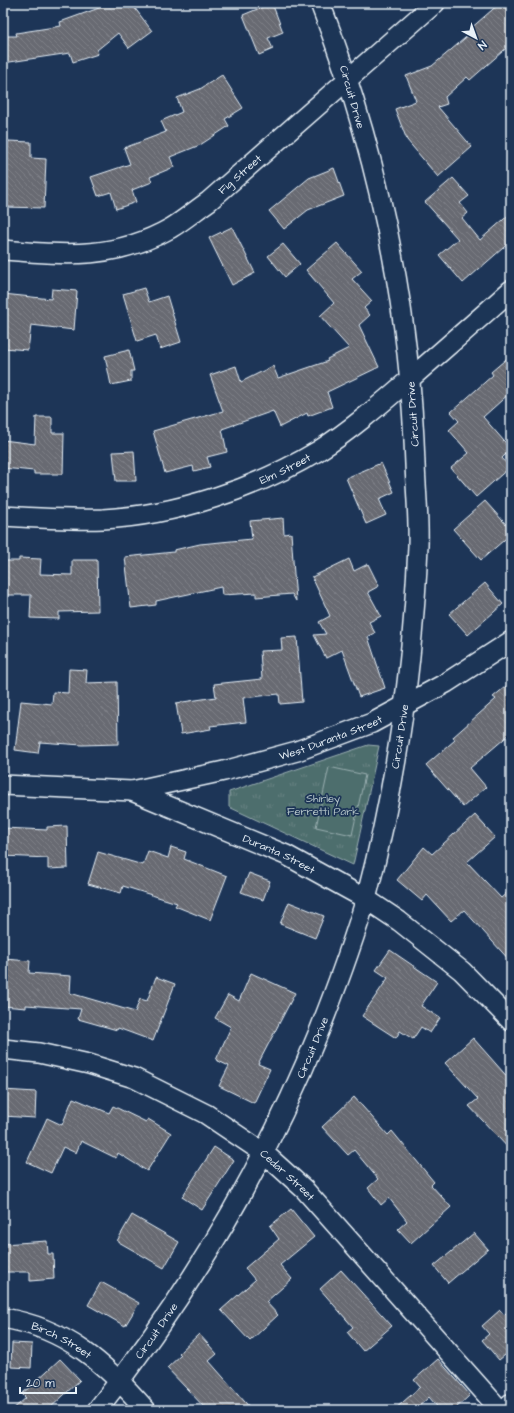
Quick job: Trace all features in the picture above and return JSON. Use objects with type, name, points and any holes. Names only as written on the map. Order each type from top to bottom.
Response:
[{"type":"street","name":"Circuit Drive","points":[[96,1410],[120,1382],[183,1293],[225,1225],[264,1153],[306,1063],[332,999],[366,899],[387,808],[404,706],[410,657],[418,543],[414,423],[405,327],[378,187],[348,79],[320,3]]},
{"type":"street","name":"Fig Street","points":[[3,250],[67,255],[102,253],[136,244],[171,228],[209,201],[435,3]]},
{"type":"street","name":"Elm Street","points":[[3,516],[57,519],[104,519],[149,513],[220,495],[288,468],[318,451],[354,425],[511,290]]},
{"type":"street","name":"West Duranta Street","points":[[132,791],[224,771],[297,751],[372,723],[491,655],[511,641]]},
{"type":"street","name":"Duranta Street","points":[[3,785],[132,791],[286,855],[366,899],[399,921],[452,962],[480,988],[511,1021]]},
{"type":"street","name":"Cedar Street","points":[[3,1049],[39,1053],[89,1064],[134,1078],[206,1114],[264,1153],[304,1189],[500,1410]]},
{"type":"street","name":"Birch Street","points":[[3,1318],[44,1328],[69,1340],[85,1350],[120,1382],[146,1410]]},
{"type":"street","points":[[506,1410],[511,1405]]},
{"type":"green space","name":"Shirley Ferretti Park","points":[[368,745],[379,746],[353,865],[229,807],[229,792]]},
{"type":"green space","points":[[329,767],[365,775],[352,835],[316,827]]},
{"type":"building","points":[[106,3],[131,3],[152,31],[129,48],[118,33],[97,50],[98,54],[73,62],[70,53],[3,63],[3,36],[17,36],[16,33],[61,26],[60,22],[99,8]]},
{"type":"building","points":[[272,3],[283,32],[268,38],[273,49],[259,55],[243,15]]},
{"type":"building","points":[[500,3],[511,3],[511,44],[470,80],[467,77],[445,97],[447,104],[438,107],[472,147],[438,177],[407,140],[395,109],[416,101],[406,76],[432,66],[471,33],[469,30]]},
{"type":"building","points":[[222,75],[243,108],[225,119],[229,126],[200,145],[170,157],[174,167],[150,177],[152,182],[132,190],[136,202],[116,209],[111,192],[98,196],[91,177],[130,164],[124,148],[166,132],[161,121],[182,112],[177,98],[200,89]]},
{"type":"building","points":[[8,141],[31,142],[31,158],[46,159],[44,208],[4,207]]},
{"type":"building","points":[[334,168],[344,196],[308,210],[284,229],[269,211],[309,178]]},
{"type":"building","points":[[453,178],[469,196],[460,203],[468,213],[462,218],[480,240],[511,213],[511,241],[463,283],[439,255],[458,239],[425,202]]},
{"type":"building","points":[[232,227],[255,273],[232,285],[209,238]]},
{"type":"building","points":[[337,243],[362,271],[352,279],[372,301],[364,308],[370,315],[359,325],[379,367],[327,392],[332,407],[308,416],[307,413],[280,427],[273,411],[222,429],[227,452],[207,457],[210,467],[194,471],[193,466],[165,473],[153,431],[223,411],[210,375],[236,366],[241,382],[273,366],[278,378],[328,361],[327,359],[349,348],[320,316],[334,303],[306,270]]},
{"type":"building","points":[[283,244],[300,264],[285,277],[268,256]]},
{"type":"building","points":[[144,288],[149,302],[167,296],[181,342],[160,349],[156,335],[137,341],[123,294]]},
{"type":"building","points":[[52,289],[77,291],[74,330],[31,325],[28,350],[3,348],[3,294],[51,299]]},
{"type":"building","points":[[129,350],[134,371],[131,371],[131,381],[111,385],[105,356]]},
{"type":"building","points":[[511,355],[511,392],[483,417],[511,449],[502,458],[510,467],[476,497],[451,468],[469,453],[449,430],[459,421],[451,412],[493,375],[491,372]]},
{"type":"building","points":[[36,417],[52,417],[52,433],[64,433],[63,474],[34,474],[34,471],[3,468],[3,440],[35,444]]},
{"type":"building","points":[[134,451],[136,481],[116,481],[113,452]]},
{"type":"building","points":[[381,463],[394,492],[379,499],[386,515],[366,524],[346,478]]},
{"type":"building","points":[[485,501],[511,530],[511,534],[481,560],[453,529]]},
{"type":"building","points":[[283,518],[284,534],[291,533],[296,601],[292,594],[256,597],[256,593],[222,595],[221,587],[156,601],[156,605],[131,608],[125,557],[174,552],[174,550],[200,544],[252,539],[250,521]]},
{"type":"building","points":[[19,558],[41,559],[40,574],[72,575],[72,560],[97,560],[98,611],[59,612],[59,619],[30,618],[31,595],[3,595],[3,561],[19,561]]},
{"type":"building","points":[[349,559],[354,571],[368,564],[379,586],[368,592],[381,616],[369,622],[375,633],[368,637],[385,688],[359,697],[342,650],[326,658],[314,635],[326,634],[319,622],[330,616],[312,577]]},
{"type":"building","points":[[485,583],[503,604],[468,635],[449,614]]},
{"type":"building","points":[[297,637],[302,702],[280,704],[279,694],[243,698],[246,722],[210,726],[211,729],[181,734],[176,703],[216,697],[214,684],[262,679],[260,651],[282,650],[281,638]]},
{"type":"building","points":[[69,669],[87,670],[86,683],[117,682],[118,744],[82,745],[40,742],[38,753],[15,750],[21,701],[52,704],[53,692],[68,693]]},
{"type":"building","points":[[511,682],[511,733],[470,768],[486,787],[463,807],[426,765],[455,740],[453,737],[496,699],[493,697]]},
{"type":"building","points":[[475,815],[495,837],[467,862],[501,898],[511,889],[511,962],[464,910],[451,921],[427,895],[422,901],[397,880],[424,847],[432,854]]},
{"type":"building","points":[[67,826],[68,868],[48,869],[48,858],[3,856],[3,828],[47,830],[47,827]]},
{"type":"building","points":[[171,847],[186,852],[184,859],[227,876],[210,920],[175,906],[177,903],[123,886],[121,893],[88,884],[98,852],[143,865],[148,851],[168,858]]},
{"type":"building","points":[[249,873],[270,881],[263,900],[241,892]]},
{"type":"building","points":[[289,902],[324,916],[315,938],[280,924]]},
{"type":"building","points":[[390,950],[437,982],[421,1006],[440,1018],[430,1033],[421,1027],[413,1039],[400,1031],[396,1038],[362,1016],[388,978],[376,970]]},
{"type":"building","points":[[4,959],[30,961],[29,973],[71,976],[70,993],[135,1012],[140,999],[147,1001],[156,977],[175,984],[153,1041],[118,1028],[117,1030],[78,1019],[81,1009],[26,1005],[26,1008],[3,1006]]},
{"type":"building","points":[[251,973],[295,993],[258,1064],[270,1069],[254,1103],[219,1086],[229,1066],[216,1060],[231,1027],[215,1018],[228,995],[239,1001]]},
{"type":"building","points":[[473,1038],[511,1081],[511,1151],[469,1106],[478,1099],[445,1063]]},
{"type":"building","points":[[3,1090],[36,1092],[35,1118],[3,1116]]},
{"type":"building","points":[[354,1097],[388,1135],[392,1131],[434,1182],[431,1185],[451,1207],[411,1243],[398,1229],[407,1221],[389,1198],[381,1205],[368,1188],[378,1179],[354,1150],[348,1155],[322,1127]]},
{"type":"building","points":[[73,1098],[109,1113],[113,1106],[146,1122],[148,1119],[171,1133],[147,1171],[118,1153],[116,1158],[81,1141],[76,1153],[63,1147],[51,1173],[27,1162],[47,1118],[62,1125]]},
{"type":"building","points":[[214,1147],[234,1160],[202,1210],[182,1197]]},
{"type":"building","points":[[291,1209],[314,1237],[280,1265],[292,1279],[266,1302],[278,1315],[250,1341],[221,1310],[255,1280],[245,1268],[279,1239],[270,1226]]},
{"type":"building","points":[[132,1215],[179,1242],[164,1268],[117,1241]]},
{"type":"building","points":[[474,1233],[488,1249],[448,1283],[434,1266]]},
{"type":"building","points":[[47,1241],[48,1254],[53,1254],[54,1279],[30,1281],[30,1272],[3,1272],[3,1244]]},
{"type":"building","points":[[341,1270],[392,1326],[363,1351],[347,1332],[353,1327],[320,1289]]},
{"type":"building","points":[[101,1282],[139,1303],[125,1326],[88,1305]]},
{"type":"building","points":[[511,1308],[511,1350],[499,1360],[482,1340],[489,1334],[482,1326],[500,1310],[504,1315]]},
{"type":"building","points":[[199,1334],[217,1354],[209,1361],[252,1410],[207,1410],[167,1368],[181,1355],[179,1353]]},
{"type":"building","points":[[12,1343],[32,1344],[31,1368],[11,1367]]},
{"type":"building","points":[[60,1359],[80,1380],[48,1410],[12,1410],[26,1398],[22,1394]]},
{"type":"building","points":[[438,1359],[470,1395],[454,1410],[440,1410],[429,1397],[415,1410],[394,1410],[420,1387],[414,1380]]}]
